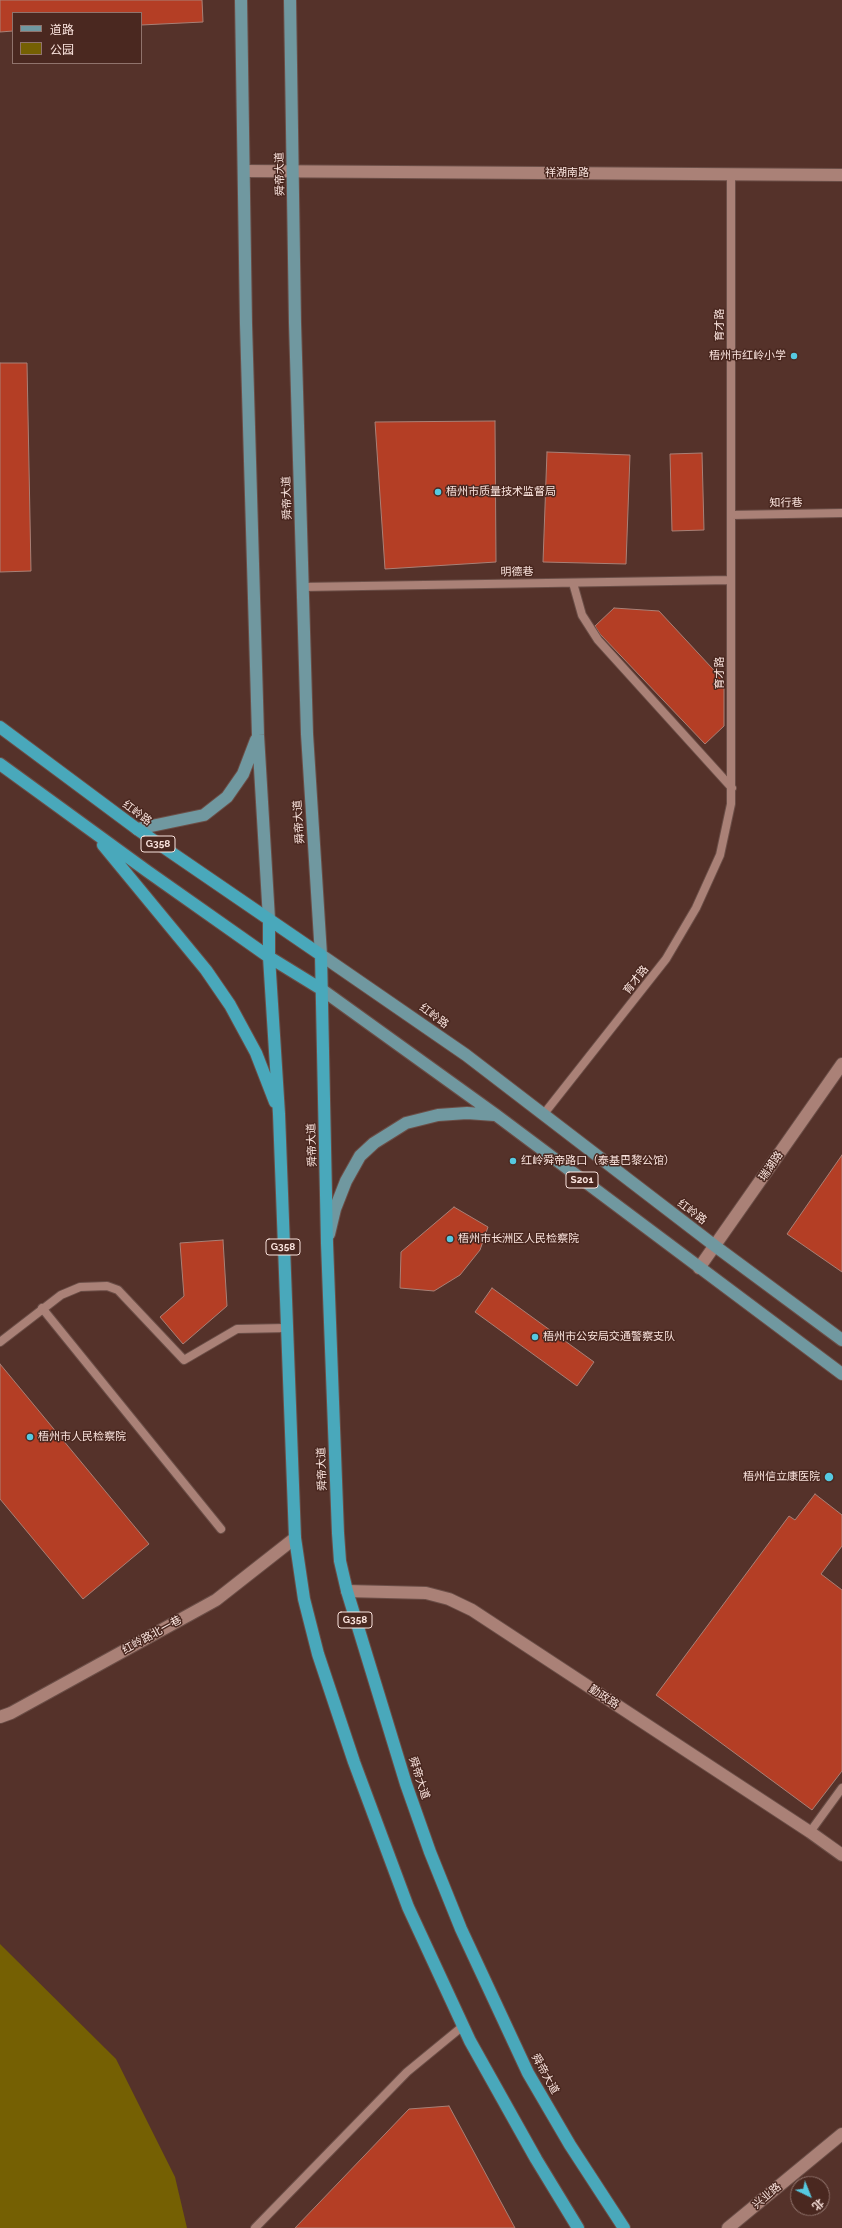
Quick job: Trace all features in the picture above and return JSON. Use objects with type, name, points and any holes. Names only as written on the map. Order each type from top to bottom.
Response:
[{"type":"highway","name":"红岭路","points":[[0,727],[137,829],[321,955]]},
{"type":"highway","name":"G358","points":[[0,764],[269,957],[320,989]]},
{"type":"highway","points":[[91,830],[206,970],[230,1005],[256,1053],[279,1114]]},
{"type":"highway","name":"G358","points":[[269,919],[269,957],[279,1114],[295,1538],[304,1599],[318,1654],[354,1762],[408,1907],[462,2026],[536,2160],[578,2228]]},
{"type":"highway","name":"舜帝大道","points":[[321,955],[320,989],[327,1243],[340,1562],[347,1591],[409,1790],[430,1852],[461,1930],[528,2072],[570,2144],[624,2228]]},
{"type":"main road","points":[[241,0],[246,324],[258,735],[269,919]]},
{"type":"main road","name":"舜帝大道","points":[[290,0],[306,734],[321,955]]},
{"type":"main road","points":[[137,829],[204,815],[227,797],[242,774],[258,735]]},
{"type":"main road","name":"红岭路","points":[[321,955],[466,1055],[715,1246],[842,1340]]},
{"type":"main road","name":"S201","points":[[320,989],[496,1115],[842,1374]]},
{"type":"main road","points":[[327,1243],[335,1209],[346,1181],[360,1156],[374,1143],[406,1123],[438,1115],[467,1113],[496,1115]]},
{"type":"street","name":"祥湖南路","points":[[244,171],[293,170],[842,175]]},
{"type":"street","name":"瑞湖路","points":[[699,1268],[842,1064]]},
{"type":"street","name":"红岭路北一巷","points":[[0,1717],[11,1713],[216,1600],[295,1538]]},
{"type":"street","name":"勤政路","points":[[347,1591],[426,1593],[449,1599],[472,1610],[810,1832],[842,1855]]},
{"type":"street","name":"兴业路","points":[[728,2228],[842,2134]]},
{"type":"lane","name":"育才路","points":[[543,1115],[666,958],[696,908],[720,855],[731,804],[731,174]]},
{"type":"lane","name":"知行巷","points":[[731,515],[842,513]]},
{"type":"lane","name":"明德巷","points":[[302,587],[731,580]]},
{"type":"lane","points":[[573,583],[582,615],[598,640],[732,788]]},
{"type":"lane","points":[[0,1342],[42,1308],[61,1295],[80,1287],[107,1286],[118,1290],[184,1360],[237,1329],[286,1328]]},
{"type":"lane","points":[[42,1308],[222,1529]]},
{"type":"lane","points":[[810,1832],[842,1788]]},
{"type":"lane","points":[[255,2228],[408,2072],[462,2026]]},
{"type":"green space","points":[[0,1944],[116,2059],[175,2177],[187,2228],[0,2228]]},
{"type":"building","points":[[0,0],[202,0],[203,22],[142,25],[142,12],[12,12],[12,31],[0,32]]},
{"type":"building","points":[[0,363],[27,363],[31,571],[0,572]]},
{"type":"building","name":"梧州市质量技术监督局","points":[[495,421],[496,562],[385,569],[375,422]]},
{"type":"building","points":[[547,452],[630,455],[626,564],[543,562]]},
{"type":"building","points":[[702,453],[704,530],[672,531],[670,454]]},
{"type":"building","points":[[614,608],[659,611],[724,681],[724,726],[705,744],[600,634],[595,626]]},
{"type":"building","points":[[842,1155],[842,1272],[787,1234]]},
{"type":"building","name":"梧州市长洲区人民检察院","points":[[454,1207],[488,1227],[480,1250],[460,1275],[434,1291],[400,1288],[401,1252]]},
{"type":"building","points":[[223,1240],[227,1306],[183,1344],[160,1317],[184,1296],[180,1243]]},
{"type":"building","name":"梧州市公安局交通警察支队","points":[[492,1288],[594,1362],[577,1386],[475,1312]]},
{"type":"building","name":"梧州市人民检察院","points":[[0,1364],[149,1544],[83,1599],[0,1499]]},
{"type":"building","points":[[815,1494],[842,1515],[842,1546],[821,1574],[842,1590],[842,1771],[812,1810],[656,1695],[789,1516],[795,1520]]},
{"type":"building","points":[[449,2106],[515,2228],[295,2228],[409,2109]]},
{"type":"place","name":"梧州市红岭小学","points":[[794,356]]},
{"type":"place","name":"梧州市质量技术监督局","points":[[438,492]]},
{"type":"place","name":"红岭舜帝路口（泰基巴黎公馆）","points":[[513,1161]]},
{"type":"place","name":"梧州市长洲区人民检察院","points":[[450,1239]]},
{"type":"place","name":"梧州市公安局交通警察支队","points":[[535,1337]]},
{"type":"place","name":"梧州市人民检察院","points":[[30,1437]]},
{"type":"place","name":"梧州信立康医院","points":[[829,1477]]}]
